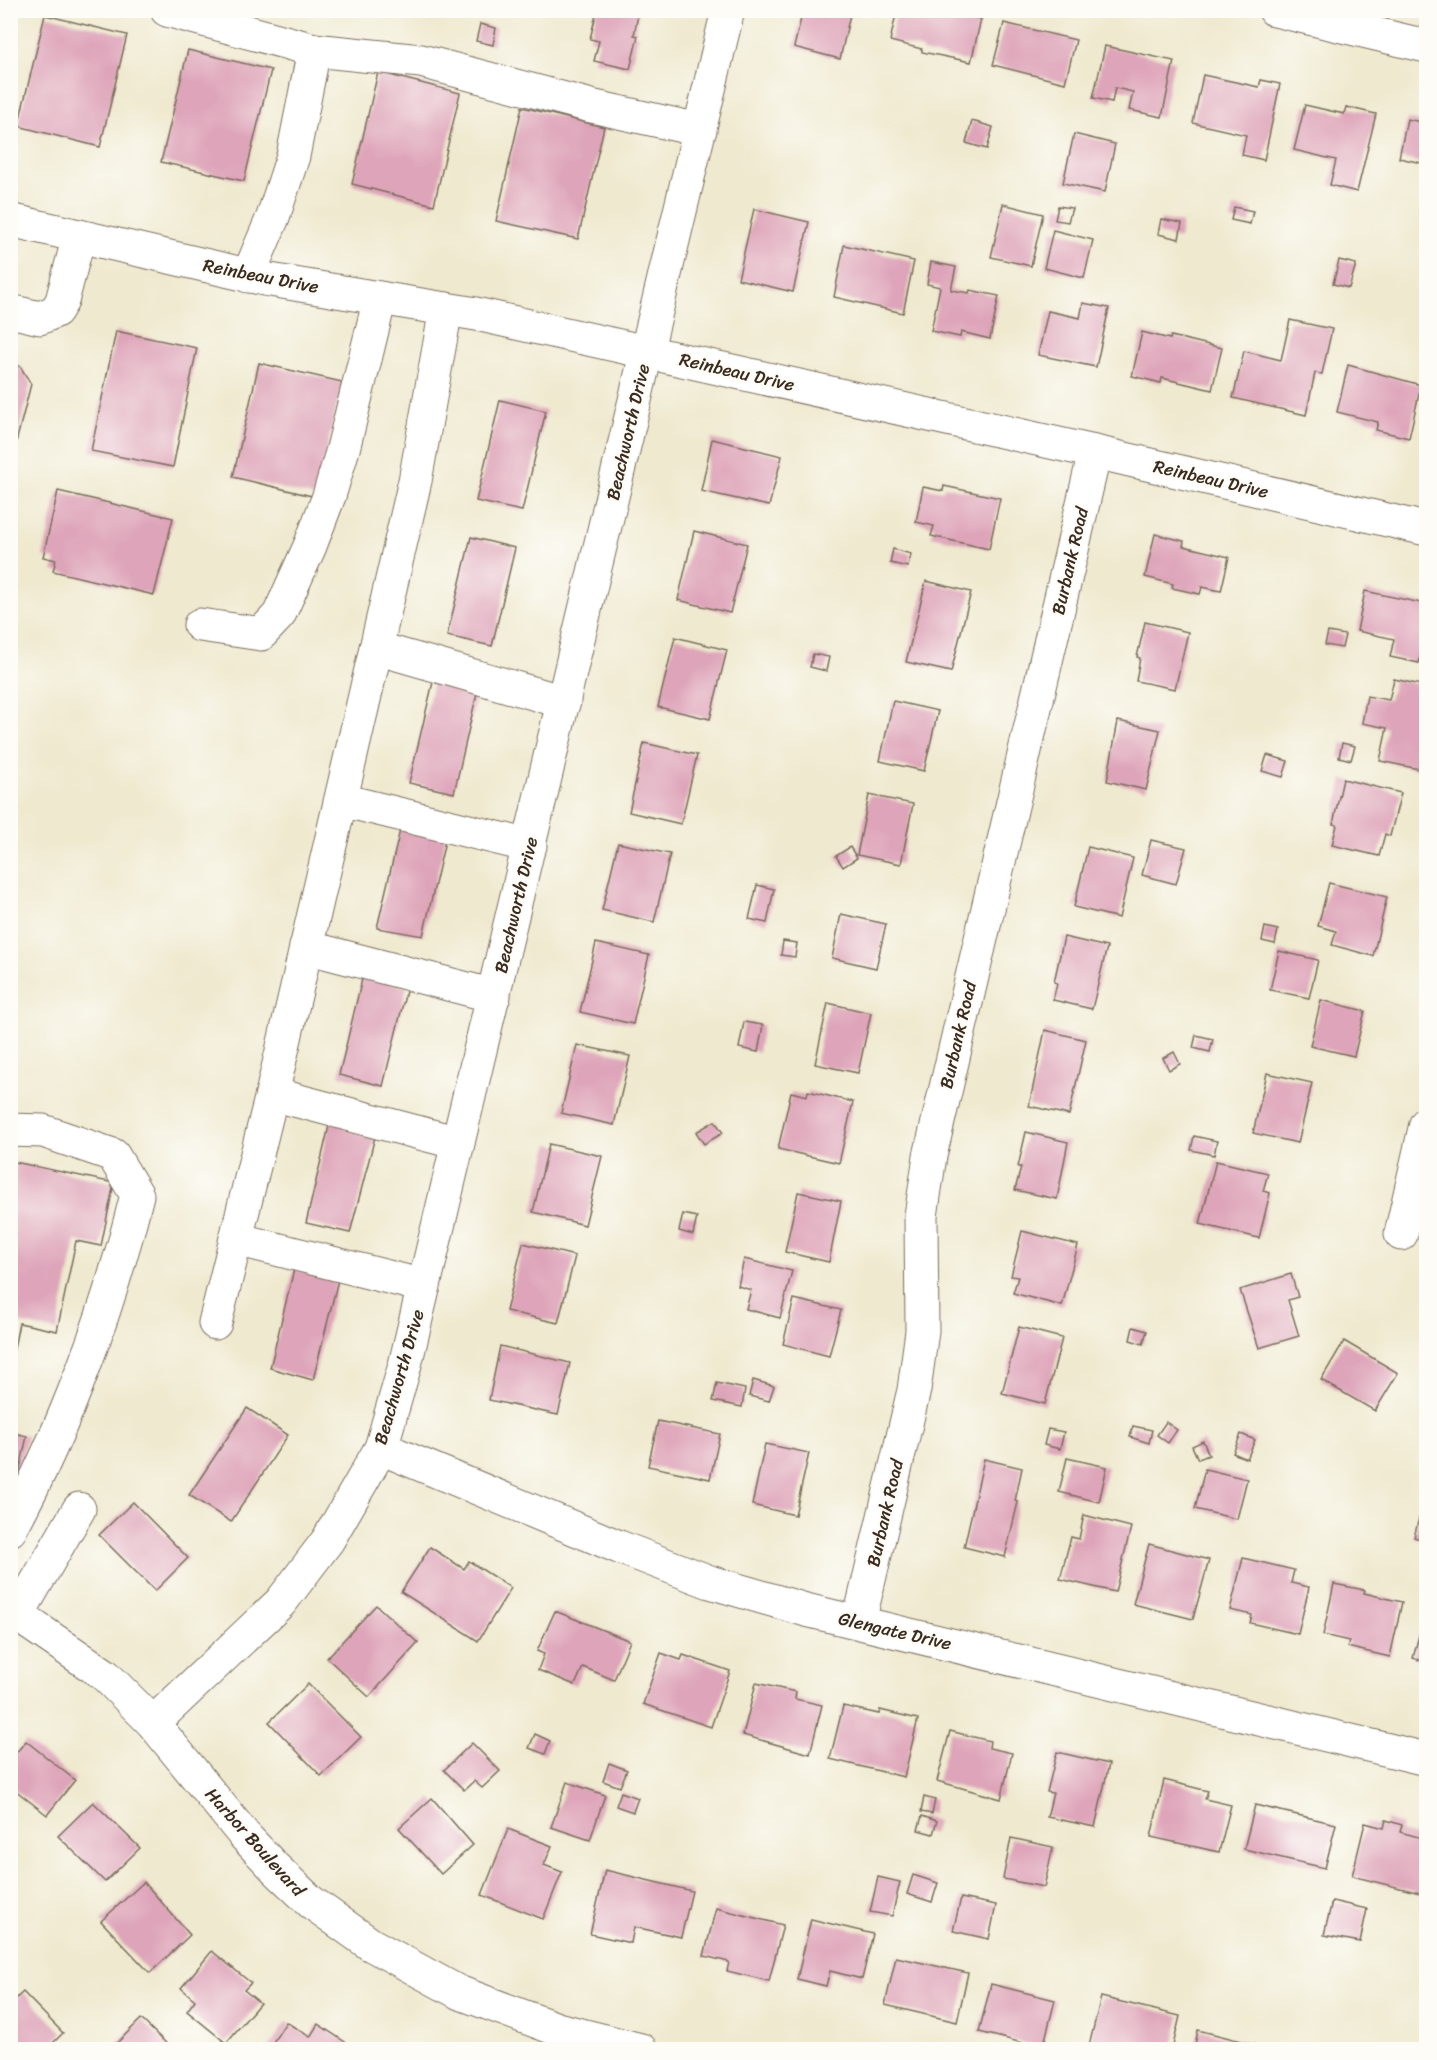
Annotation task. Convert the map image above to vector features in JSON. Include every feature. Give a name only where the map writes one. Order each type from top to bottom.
[{"type":"street","points":[[167,10],[314,50],[421,61],[591,106],[700,130]]},
{"type":"street","name":"Beachworth Drive","points":[[153,1723],[281,1602],[328,1540],[381,1448],[405,1365],[728,10]]},
{"type":"street","points":[[1275,10],[1426,46]]},
{"type":"street","points":[[248,276],[273,218],[293,156],[314,50]]},
{"type":"street","name":"Reinbeau Drive","points":[[10,220],[248,276],[476,314],[1095,452],[1426,529]]},
{"type":"street","points":[[10,311],[40,318],[56,311],[62,301],[79,236]]},
{"type":"street","points":[[200,626],[261,634],[279,615],[310,546],[329,495],[380,298]]},
{"type":"street","points":[[214,1323],[272,1094],[415,481],[446,309]]},
{"type":"street","name":"Burbank Road","points":[[859,1622],[914,1390],[922,1331],[921,1216],[930,1156],[1095,452]]},
{"type":"street","points":[[376,648],[564,702]]},
{"type":"street","points":[[341,800],[530,846]]},
{"type":"street","points":[[306,947],[494,996]]},
{"type":"street","points":[[272,1094],[458,1143]]},
{"type":"street","points":[[1401,1234],[1426,1124]]},
{"type":"street","points":[[10,1130],[43,1131],[113,1155],[137,1195],[125,1244],[80,1374],[33,1488],[10,1530]]},
{"type":"street","points":[[236,1239],[424,1286]]},
{"type":"street","name":"Glengate Drive","points":[[381,1448],[619,1547],[710,1582],[806,1610],[1426,1759]]},
{"type":"street","points":[[14,1612],[79,1509]]},
{"type":"street","name":"Harbor Boulevard","points":[[14,1612],[105,1675],[153,1723],[244,1835],[276,1869],[311,1902],[370,1944],[458,1992],[556,2029],[642,2049]]},
{"type":"building","points":[[597,10],[639,10],[634,35],[638,36],[630,69],[594,61],[599,41],[590,39]]},
{"type":"building","points":[[803,10],[851,10],[840,59],[794,47]]},
{"type":"building","points":[[897,10],[942,10],[981,19],[971,62],[922,52],[922,49],[890,41]]},
{"type":"building","points":[[45,15],[127,35],[100,147],[18,126]]},
{"type":"building","points":[[1004,23],[1076,40],[1065,83],[993,65]]},
{"type":"building","points":[[480,24],[496,28],[493,45],[476,41]]},
{"type":"building","points":[[1105,46],[1174,61],[1162,117],[1129,110],[1133,92],[1115,88],[1112,102],[1093,98]]},
{"type":"building","points":[[188,50],[271,70],[244,181],[161,162]]},
{"type":"building","points":[[378,72],[460,93],[434,205],[352,184]]},
{"type":"building","points":[[1203,75],[1259,87],[1261,80],[1280,84],[1264,160],[1242,155],[1246,135],[1193,123]]},
{"type":"building","points":[[1305,105],[1344,114],[1346,107],[1376,114],[1357,192],[1330,185],[1336,160],[1294,150]]},
{"type":"building","points":[[522,107],[604,127],[578,239],[496,221]]},
{"type":"building","points":[[1407,119],[1426,123],[1426,164],[1399,158]]},
{"type":"building","points":[[972,121],[993,127],[987,149],[966,143]]},
{"type":"building","points":[[1074,134],[1115,144],[1105,192],[1063,183]]},
{"type":"building","points":[[1003,204],[1043,214],[1031,266],[991,257]]},
{"type":"building","points":[[1058,206],[1072,208],[1068,222],[1055,220]]},
{"type":"building","points":[[1234,207],[1253,211],[1250,224],[1231,220]]},
{"type":"building","points":[[754,209],[809,222],[793,292],[738,279]]},
{"type":"building","points":[[1161,219],[1182,223],[1179,239],[1158,234]]},
{"type":"building","points":[[1053,230],[1093,240],[1084,278],[1044,268]]},
{"type":"building","points":[[844,245],[914,261],[903,313],[834,297]]},
{"type":"building","points":[[1339,260],[1356,264],[1349,288],[1333,284]]},
{"type":"building","points":[[931,262],[956,267],[951,290],[969,293],[970,290],[999,296],[990,339],[961,332],[960,337],[931,331],[940,287],[927,284]]},
{"type":"building","points":[[1083,303],[1109,308],[1096,367],[1038,355],[1048,311],[1080,318]]},
{"type":"building","points":[[1290,320],[1332,329],[1322,374],[1315,373],[1306,415],[1233,398],[1244,351],[1281,360]]},
{"type":"building","points":[[116,331],[197,348],[173,467],[91,451]]},
{"type":"building","points":[[1142,332],[1222,348],[1212,390],[1162,378],[1161,383],[1132,376]]},
{"type":"building","points":[[259,363],[342,382],[316,497],[233,477]]},
{"type":"building","points":[[10,364],[20,366],[31,384],[11,462]]},
{"type":"building","points":[[1348,365],[1421,385],[1409,438],[1376,430],[1378,422],[1337,412]]},
{"type":"building","points":[[500,400],[546,411],[522,511],[476,501]]},
{"type":"building","points":[[712,439],[782,456],[769,506],[701,491]]},
{"type":"building","points":[[944,486],[1000,498],[989,549],[931,536],[934,526],[916,522],[923,487],[943,491]]},
{"type":"building","points":[[58,491],[173,518],[154,595],[53,571],[56,560],[43,557]]},
{"type":"building","points":[[694,531],[747,544],[730,613],[678,600]]},
{"type":"building","points":[[1155,534],[1184,541],[1183,546],[1229,557],[1221,591],[1202,587],[1200,594],[1172,588],[1173,584],[1145,577]]},
{"type":"building","points":[[471,537],[515,548],[492,646],[447,636]]},
{"type":"building","points":[[893,549],[911,554],[908,567],[890,563]]},
{"type":"building","points":[[926,581],[971,592],[951,672],[906,662]]},
{"type":"building","points":[[1365,591],[1426,604],[1426,645],[1423,644],[1419,663],[1390,657],[1394,639],[1357,631]]},
{"type":"building","points":[[1145,622],[1188,632],[1175,689],[1136,681],[1140,658],[1137,657]]},
{"type":"building","points":[[1328,632],[1345,635],[1342,648],[1325,645]]},
{"type":"building","points":[[675,637],[727,650],[710,719],[658,707]]},
{"type":"building","points":[[813,654],[829,657],[826,671],[810,667]]},
{"type":"building","points":[[1394,679],[1426,686],[1426,731],[1419,769],[1380,761],[1387,728],[1362,723],[1367,696],[1389,700]]},
{"type":"building","points":[[433,682],[477,693],[454,793],[409,783]]},
{"type":"building","points":[[893,701],[938,711],[924,771],[880,761]]},
{"type":"building","points":[[1118,721],[1160,730],[1146,790],[1107,781]]},
{"type":"building","points":[[644,743],[697,755],[681,824],[629,812]]},
{"type":"building","points":[[1342,743],[1355,746],[1351,760],[1339,757]]},
{"type":"building","points":[[1267,755],[1288,761],[1283,777],[1262,771]]},
{"type":"building","points":[[1343,779],[1401,793],[1390,836],[1385,834],[1379,856],[1332,845],[1337,825],[1333,824]]},
{"type":"building","points":[[869,795],[913,804],[901,864],[857,855]]},
{"type":"building","points":[[401,826],[446,837],[423,936],[377,928]]},
{"type":"building","points":[[1151,840],[1186,848],[1176,884],[1142,875]]},
{"type":"building","points":[[618,843],[670,854],[654,922],[602,910]]},
{"type":"building","points":[[850,847],[857,858],[843,867],[836,856]]},
{"type":"building","points":[[1088,847],[1133,858],[1119,918],[1074,907]]},
{"type":"building","points":[[1329,883],[1387,897],[1373,956],[1332,945],[1336,931],[1318,926]]},
{"type":"building","points":[[757,885],[774,889],[767,923],[749,919]]},
{"type":"building","points":[[841,914],[886,924],[876,968],[832,958]]},
{"type":"building","points":[[1265,927],[1278,930],[1275,944],[1262,941]]},
{"type":"building","points":[[1064,937],[1107,947],[1092,1009],[1053,1000],[1057,983],[1054,982]]},
{"type":"building","points":[[783,941],[797,943],[795,957],[781,955]]},
{"type":"building","points":[[596,943],[649,955],[633,1024],[580,1012]]},
{"type":"building","points":[[1279,951],[1318,960],[1309,998],[1270,990]]},
{"type":"building","points":[[363,975],[407,987],[383,1086],[339,1075]]},
{"type":"building","points":[[1321,1000],[1365,1011],[1354,1056],[1310,1046]]},
{"type":"building","points":[[828,1003],[871,1013],[858,1073],[815,1064]]},
{"type":"building","points":[[744,1022],[763,1025],[758,1052],[739,1048]]},
{"type":"building","points":[[1045,1030],[1086,1040],[1069,1115],[1029,1106]]},
{"type":"building","points":[[1196,1035],[1213,1039],[1210,1052],[1193,1048]]},
{"type":"building","points":[[577,1045],[630,1056],[614,1125],[561,1113]]},
{"type":"building","points":[[1174,1052],[1180,1064],[1169,1070],[1163,1058]]},
{"type":"building","points":[[1267,1073],[1312,1083],[1298,1143],[1253,1133]]},
{"type":"building","points":[[808,1091],[853,1102],[839,1163],[778,1149],[791,1092],[807,1096]]},
{"type":"building","points":[[715,1121],[723,1133],[704,1144],[696,1132]]},
{"type":"building","points":[[330,1122],[376,1133],[350,1233],[306,1223]]},
{"type":"building","points":[[1026,1132],[1068,1142],[1057,1199],[1015,1190]]},
{"type":"building","points":[[1194,1136],[1217,1141],[1214,1155],[1191,1150]]},
{"type":"building","points":[[549,1144],[602,1156],[585,1225],[533,1212]]},
{"type":"building","points":[[10,1161],[114,1183],[101,1246],[76,1241],[57,1331],[19,1323],[12,1359]]},
{"type":"building","points":[[1216,1161],[1268,1173],[1263,1191],[1270,1193],[1259,1238],[1200,1224]]},
{"type":"building","points":[[798,1192],[841,1201],[829,1262],[785,1252]]},
{"type":"building","points":[[683,1214],[697,1217],[693,1235],[679,1231]]},
{"type":"building","points":[[1022,1231],[1078,1245],[1062,1306],[1013,1293],[1018,1277],[1011,1276]]},
{"type":"building","points":[[523,1243],[575,1256],[558,1323],[506,1311]]},
{"type":"building","points":[[744,1259],[792,1271],[780,1318],[746,1309],[751,1290],[738,1286]]},
{"type":"building","points":[[294,1269],[338,1280],[313,1380],[270,1368]]},
{"type":"building","points":[[1291,1274],[1298,1297],[1288,1300],[1299,1336],[1259,1348],[1240,1290]]},
{"type":"building","points":[[794,1299],[841,1310],[829,1356],[783,1344]]},
{"type":"building","points":[[1019,1327],[1062,1338],[1045,1404],[1002,1393]]},
{"type":"building","points":[[1133,1327],[1147,1331],[1143,1344],[1130,1340]]},
{"type":"building","points":[[1344,1341],[1398,1373],[1375,1411],[1321,1380]]},
{"type":"building","points":[[500,1346],[570,1363],[558,1415],[489,1400]]},
{"type":"building","points":[[753,1380],[774,1386],[769,1401],[749,1396]]},
{"type":"building","points":[[717,1383],[745,1389],[742,1407],[713,1401]]},
{"type":"building","points":[[247,1408],[288,1435],[231,1522],[189,1495]]},
{"type":"building","points":[[658,1421],[720,1434],[710,1479],[648,1466]]},
{"type":"building","points":[[1166,1422],[1177,1430],[1168,1443],[1157,1435]]},
{"type":"building","points":[[1133,1426],[1152,1430],[1149,1443],[1130,1437]]},
{"type":"building","points":[[1048,1429],[1064,1432],[1060,1449],[1044,1445]]},
{"type":"building","points":[[10,1432],[27,1436],[17,1483],[10,1482]]},
{"type":"building","points":[[1241,1434],[1255,1440],[1247,1459],[1233,1453]]},
{"type":"building","points":[[1203,1441],[1209,1455],[1198,1459],[1192,1446]]},
{"type":"building","points":[[765,1444],[809,1453],[795,1515],[752,1505]]},
{"type":"building","points":[[1067,1458],[1107,1467],[1099,1502],[1059,1492]]},
{"type":"building","points":[[984,1459],[1022,1468],[1015,1501],[1018,1502],[1005,1557],[964,1547]]},
{"type":"building","points":[[1205,1469],[1247,1479],[1237,1519],[1195,1509]]},
{"type":"building","points":[[133,1502],[188,1558],[155,1591],[99,1535]]},
{"type":"building","points":[[1084,1515],[1131,1527],[1115,1592],[1060,1579],[1071,1537],[1079,1539]]},
{"type":"building","points":[[1419,1518],[1426,1520],[1426,1541],[1414,1537]]},
{"type":"building","points":[[1149,1544],[1209,1560],[1193,1619],[1133,1604]]},
{"type":"building","points":[[430,1547],[464,1569],[469,1561],[511,1588],[478,1641],[401,1592]]},
{"type":"building","points":[[1243,1558],[1294,1570],[1291,1583],[1309,1587],[1298,1634],[1250,1623],[1252,1615],[1230,1610]]},
{"type":"building","points":[[1334,1584],[1365,1590],[1364,1593],[1402,1602],[1390,1657],[1347,1647],[1349,1641],[1323,1635]]},
{"type":"building","points":[[376,1605],[418,1643],[369,1697],[327,1658]]},
{"type":"building","points":[[1426,1609],[1426,1662],[1413,1658]]},
{"type":"building","points":[[555,1611],[630,1641],[614,1680],[583,1667],[575,1685],[538,1670],[544,1654],[537,1651]]},
{"type":"building","points":[[661,1653],[681,1660],[683,1655],[730,1671],[711,1727],[643,1704]]},
{"type":"building","points":[[756,1683],[796,1692],[795,1699],[822,1705],[810,1754],[743,1735]]},
{"type":"building","points":[[308,1684],[361,1737],[321,1776],[269,1722]]},
{"type":"building","points":[[843,1706],[879,1714],[880,1710],[918,1719],[904,1777],[830,1759]]},
{"type":"building","points":[[950,1731],[990,1741],[989,1748],[1012,1753],[1001,1799],[937,1781]]},
{"type":"building","points":[[535,1734],[550,1741],[545,1754],[529,1748]]},
{"type":"building","points":[[26,1741],[75,1780],[47,1815],[10,1786],[10,1760]]},
{"type":"building","points":[[472,1743],[500,1771],[482,1788],[474,1781],[464,1790],[444,1770]]},
{"type":"building","points":[[1057,1752],[1109,1764],[1095,1827],[1047,1817],[1053,1793],[1047,1792]]},
{"type":"building","points":[[609,1763],[627,1770],[620,1787],[603,1781]]},
{"type":"building","points":[[1164,1780],[1208,1791],[1205,1799],[1231,1805],[1219,1852],[1151,1837]]},
{"type":"building","points":[[567,1782],[605,1795],[590,1840],[551,1827]]},
{"type":"building","points":[[621,1792],[638,1798],[633,1812],[616,1806]]},
{"type":"building","points":[[924,1797],[935,1800],[932,1814],[921,1812]]},
{"type":"building","points":[[432,1798],[473,1845],[441,1874],[399,1828]]},
{"type":"building","points":[[93,1802],[140,1848],[105,1882],[58,1836]]},
{"type":"building","points":[[1255,1805],[1336,1824],[1325,1868],[1244,1849]]},
{"type":"building","points":[[922,1816],[937,1821],[933,1834],[918,1830]]},
{"type":"building","points":[[1386,1820],[1402,1825],[1400,1832],[1426,1839],[1424,1894],[1352,1876],[1365,1823],[1384,1828]]},
{"type":"building","points":[[508,1829],[552,1846],[544,1865],[562,1872],[543,1919],[482,1895]]},
{"type":"building","points":[[1011,1838],[1053,1847],[1044,1887],[1003,1879]]},
{"type":"building","points":[[605,1870],[692,1891],[681,1937],[634,1927],[631,1943],[590,1934]]},
{"type":"building","points":[[913,1875],[938,1883],[932,1902],[907,1894]]},
{"type":"building","points":[[878,1877],[900,1882],[892,1916],[870,1912]]},
{"type":"building","points":[[144,1882],[190,1935],[150,1973],[101,1921]]},
{"type":"building","points":[[961,1898],[996,1905],[989,1939],[953,1931]]},
{"type":"building","points":[[1332,1901],[1367,1909],[1360,1942],[1324,1935]]},
{"type":"building","points":[[716,1908],[783,1925],[769,1981],[727,1971],[729,1962],[704,1956]]},
{"type":"building","points":[[811,1919],[873,1934],[862,1979],[830,1971],[826,1986],[797,1979]]},
{"type":"building","points":[[212,1951],[251,1983],[244,1990],[260,2003],[226,2043],[187,2011],[195,2000],[181,1988]]},
{"type":"building","points":[[896,1957],[968,1973],[957,2022],[885,2005]]},
{"type":"building","points":[[991,1984],[1055,2000],[1043,2048],[979,2032]]},
{"type":"building","points":[[23,1992],[63,2033],[46,2050],[21,2050],[10,2038],[10,2004]]},
{"type":"building","points":[[1101,1997],[1180,2016],[1172,2050],[1088,2050]]},
{"type":"building","points":[[141,2019],[169,2046],[166,2050],[110,2050]]},
{"type":"building","points":[[286,2022],[310,2037],[318,2024],[348,2044],[345,2050],[268,2050]]},
{"type":"building","points":[[1198,2030],[1273,2049],[1273,2050],[1194,2050]]}]
